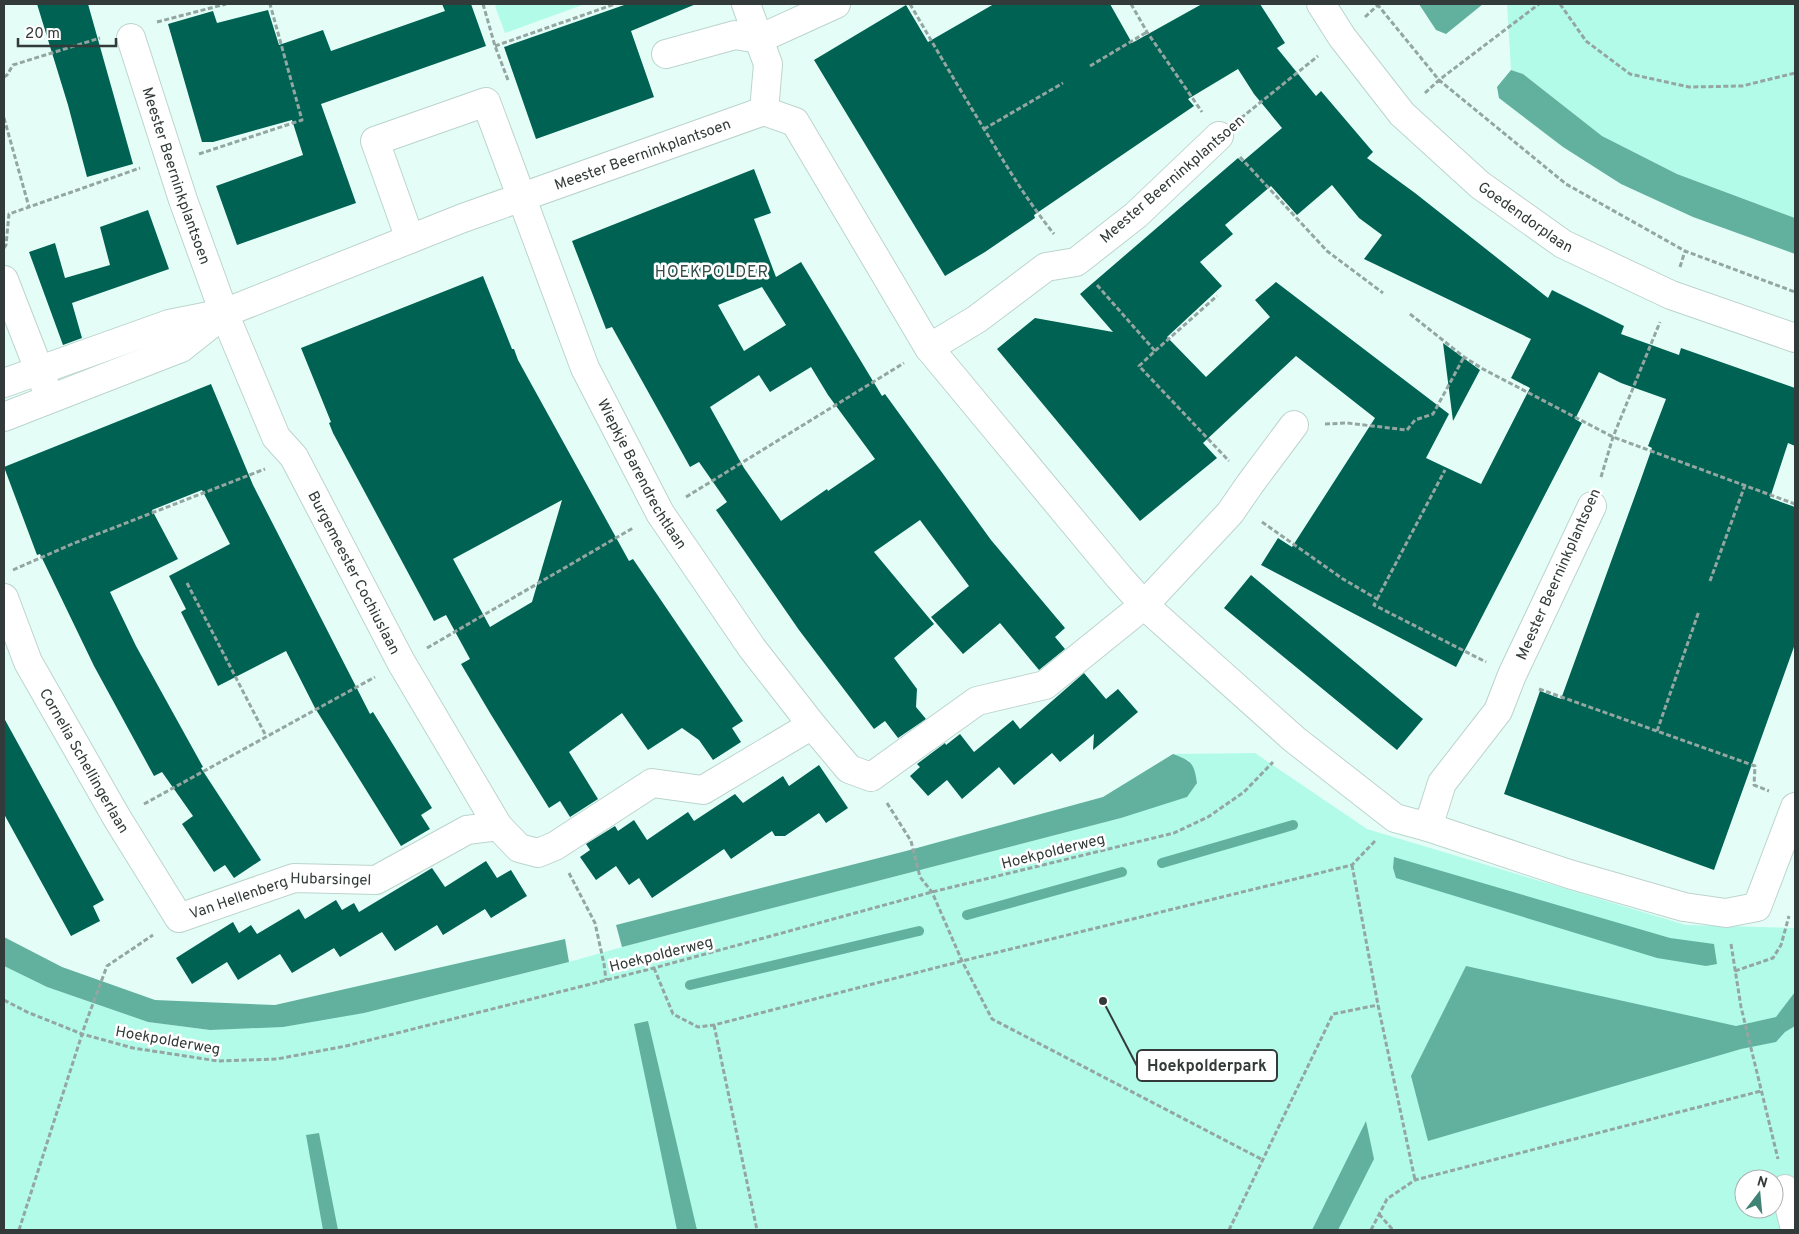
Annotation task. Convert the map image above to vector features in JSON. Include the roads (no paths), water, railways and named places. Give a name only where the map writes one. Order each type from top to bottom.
[{"type":"street","points":[[746,4],[768,64],[764,111],[795,122],[929,348],[1144,605],[1294,739],[1395,818],[1428,827],[1569,874],[1684,907],[1726,913],[1757,907],[1795,807]]},
{"type":"street","points":[[666,54],[735,34],[759,39],[836,4]]},
{"type":"street","name":"Goedendorplaan","points":[[1321,4],[1342,37],[1402,114],[1480,185],[1563,244],[1671,295],[1795,338]]},
{"type":"street","name":"Meester Beerninkplantsoen","points":[[131,38],[183,200],[224,313]]},
{"type":"street","points":[[410,239],[375,141],[486,102],[521,198]]},
{"type":"street","name":"Meester Beerninkplantsoen","points":[[4,383],[169,324],[224,313],[410,239],[764,111]]},
{"type":"street","name":"Meester Beerninkplantsoen","points":[[929,348],[977,320],[1046,268],[1076,262],[1136,215],[1219,136]]},
{"type":"street","name":"Wiepkje Barendrechtlaan","points":[[521,198],[585,368],[660,513],[752,648],[812,724]]},
{"type":"street","points":[[4,280],[50,398]]},
{"type":"street","name":"Meester Beerninkplantsoen","points":[[4,417],[181,348],[224,313]]},
{"type":"street","name":"Burgemeester Cochiuslaan","points":[[224,313],[276,437],[294,458],[401,662],[498,826]]},
{"type":"street","points":[[498,826],[519,848],[538,853],[555,846],[652,783],[703,790],[812,724],[848,769],[871,778],[977,701],[1045,685],[1144,605],[1230,513],[1294,425]]},
{"type":"street","name":"Meester Beerninkplantsoen","points":[[1428,827],[1442,784],[1498,711],[1511,677],[1592,506]]},
{"type":"street","name":"Cornelia Schellingerlaan","points":[[4,598],[28,662],[117,818],[179,918]]},
{"type":"street","name":"Van Hellenberg Hubarsingel","points":[[179,918],[294,878],[376,880],[467,830],[498,826]]},
{"type":"street","points":[[1785,1189],[1795,1229]]},
{"type":"waterway","points":[[1162,863],[1293,825]]},
{"type":"waterway","points":[[967,915],[1122,872]]},
{"type":"waterway","points":[[690,985],[919,931]]},
{"type":"place","name":"Hoekpolderpark","points":[[1103,1001]]},
{"type":"district","name":"HOEKPOLDER","points":[[712,271]]}]
